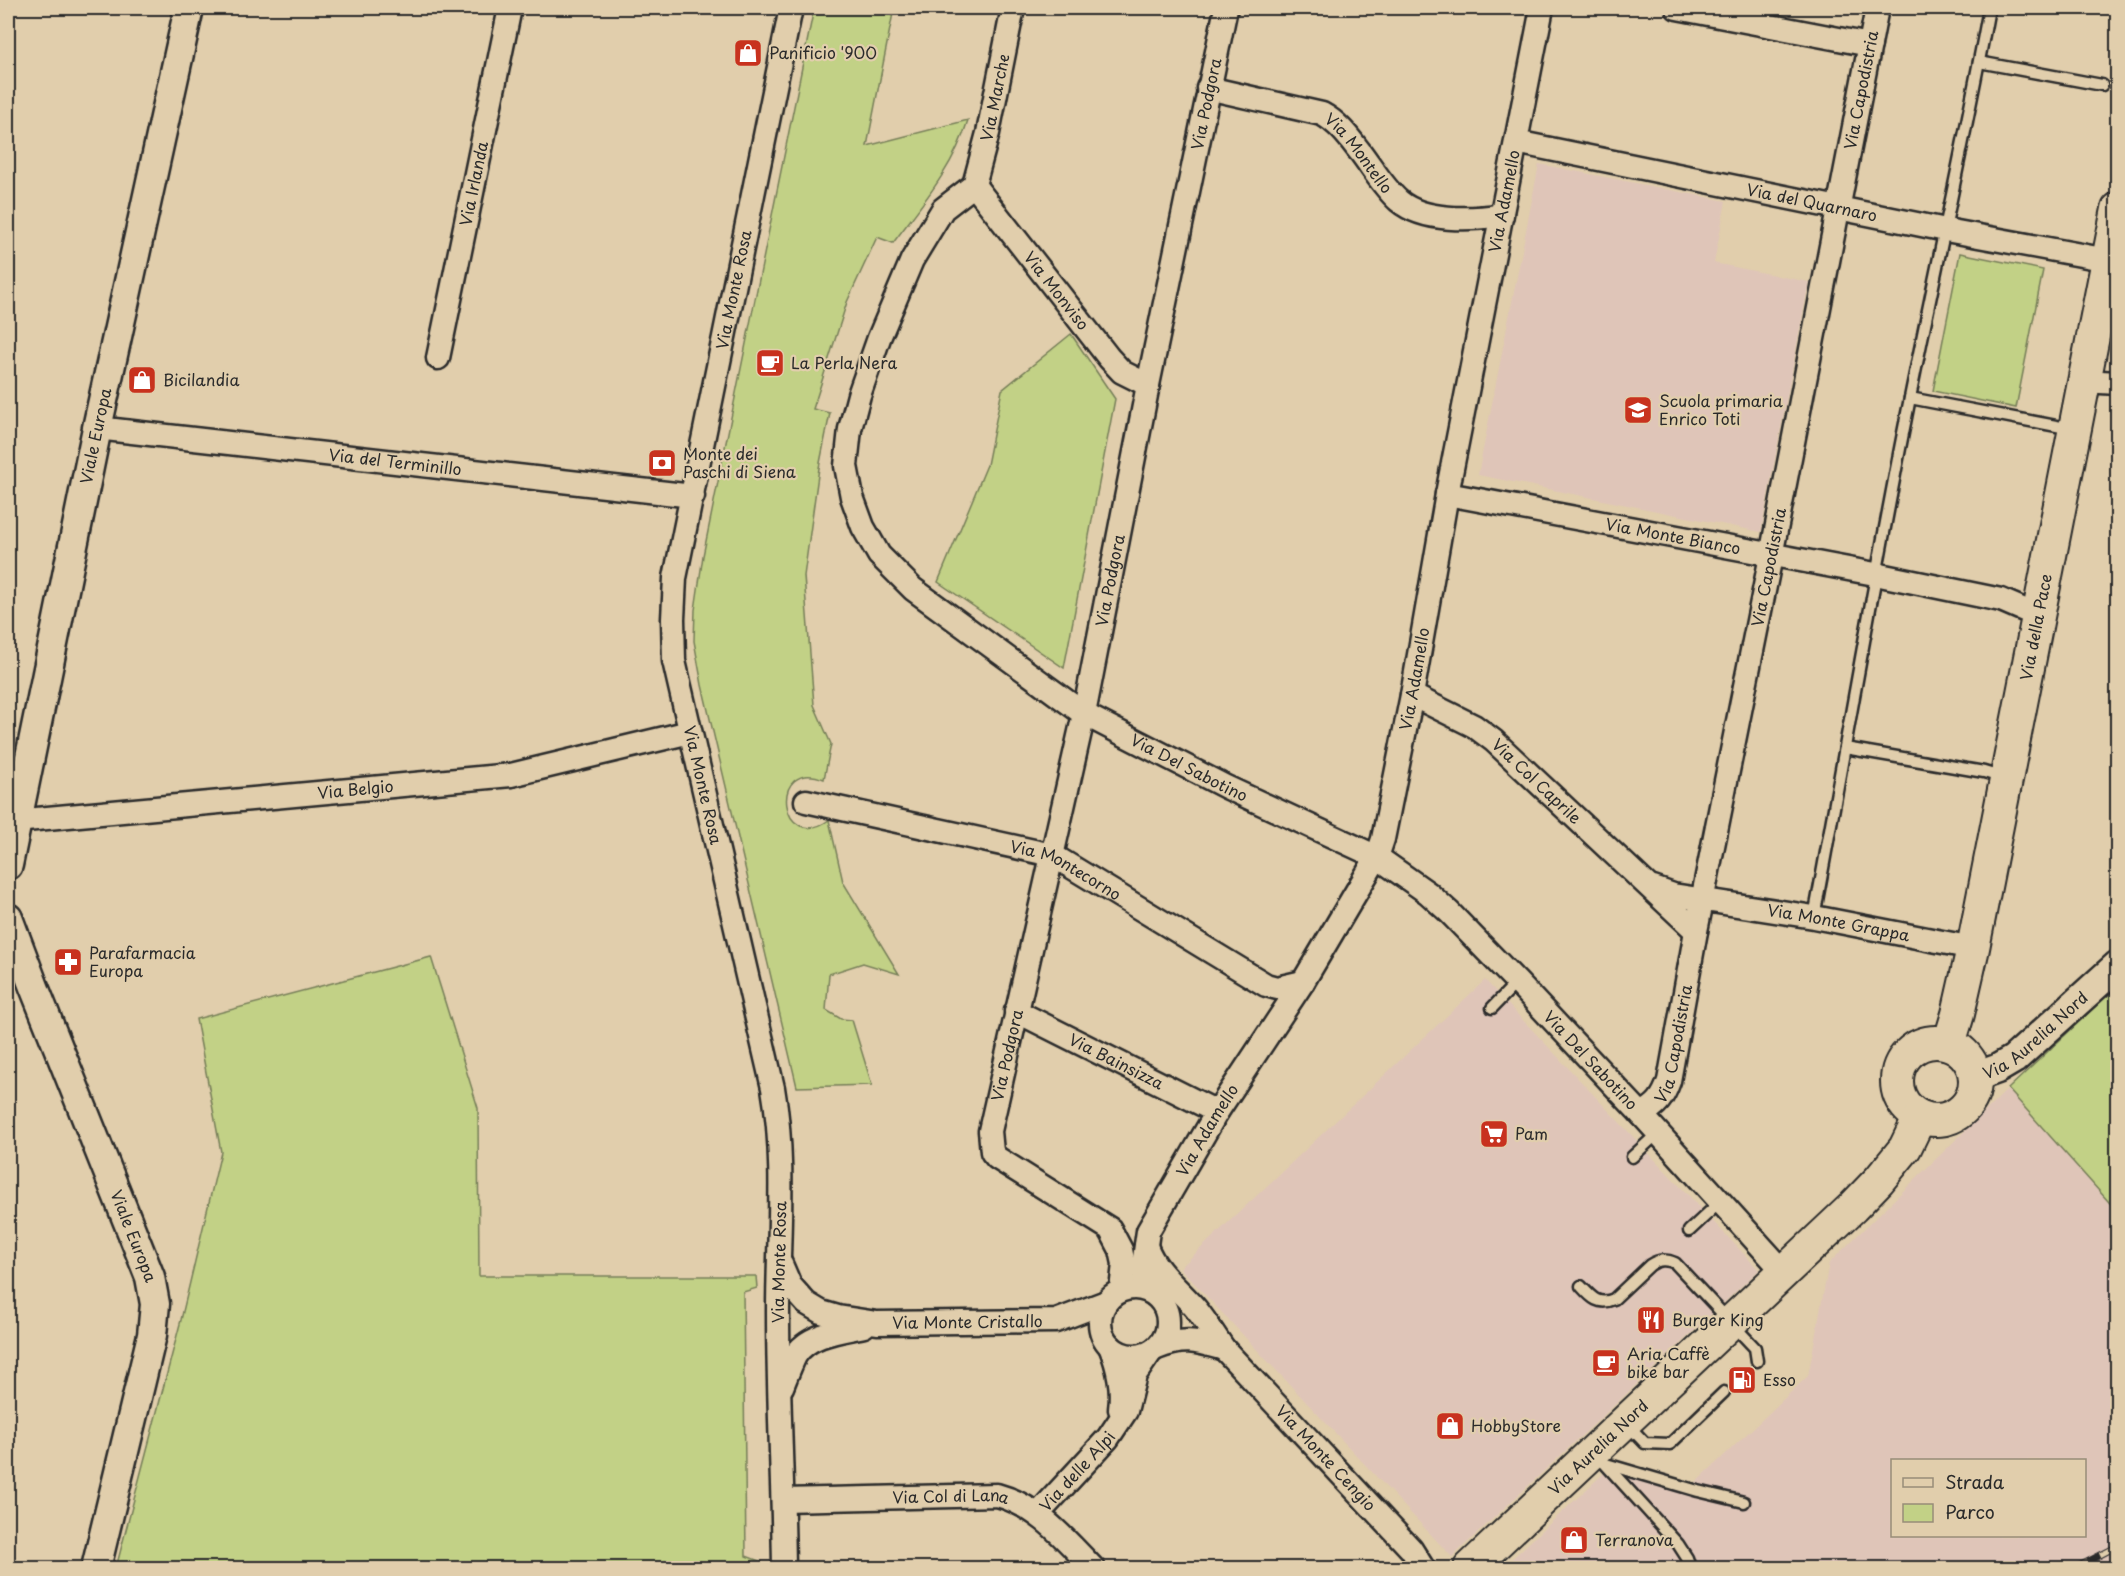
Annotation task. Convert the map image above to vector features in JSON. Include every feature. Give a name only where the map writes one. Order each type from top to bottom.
[{"type":"main road","name":"Via della Pace","points":[[1949,1044],[1972,948],[2118,210]]},
{"type":"main road","points":[[1920,1117],[1902,1101],[1897,1084],[1899,1066],[1914,1048],[1937,1041],[1949,1044]]},
{"type":"main road","name":"Via Aurelia Nord","points":[[1470,1569],[1600,1458],[1626,1422],[1785,1273],[1879,1180],[1905,1148],[1920,1117],[1932,1120],[1943,1119],[1954,1116],[1964,1109],[1971,1100],[1975,1077],[1967,1056],[1949,1044]]},
{"type":"street","name":"Viale Europa","points":[[8,865],[15,821],[97,428],[189,8]]},
{"type":"street","name":"Via Irlanda","points":[[438,358],[510,8]]},
{"type":"street","name":"Via Monte Rosa","points":[[784,1569],[778,1397],[781,1159],[779,1123],[773,1088],[674,661],[673,619],[675,578],[789,8]]},
{"type":"street","name":"Via Marche","points":[[974,185],[988,133],[1013,8]]},
{"type":"street","name":"Via Podgora","points":[[1110,1229],[997,1158],[992,1152],[990,1131],[1084,714],[1148,385],[1226,8]]},
{"type":"street","name":"Via Adamello","points":[[1152,1292],[1144,1276],[1147,1238],[1218,1112],[1303,982],[1377,857],[1383,839],[1412,695],[1447,494],[1542,8]]},
{"type":"street","points":[[1677,8],[1870,45]]},
{"type":"street","name":"Via Capodistria","points":[[1641,1114],[1653,1109],[1662,1100],[1666,1090],[1877,8]]},
{"type":"street","name":"Via Montello","points":[[1208,88],[1322,114],[1332,119],[1391,193],[1414,210],[1465,219],[1502,215]]},
{"type":"street","name":"Via del Quarnaro","points":[[1516,142],[1946,230],[2108,260]]},
{"type":"street","name":"Via Monviso","points":[[974,185],[1109,358],[1132,378],[1148,385]]},
{"type":"street","name":"Via Del Sabotino","points":[[974,185],[943,208],[912,260],[879,338],[850,429],[846,466],[852,497],[862,527],[879,555],[913,589],[1084,714],[1226,787],[1377,857],[1428,893],[1517,982],[1785,1273]]},
{"type":"street","points":[[2083,381],[2118,383]]},
{"type":"street","name":"Via del Terminillo","points":[[97,428],[693,496]]},
{"type":"street","name":"Via Monte Bianco","points":[[1447,494],[1875,574],[2001,600],[2038,616]]},
{"type":"street","name":"Via Col Caprile","points":[[1412,695],[1474,726],[1494,741],[1696,931]]},
{"type":"street","name":"Via Belgio","points":[[15,821],[511,775],[690,732]]},
{"type":"street","name":"Via Montecorno","points":[[806,801],[1052,855],[1266,985],[1277,988],[1303,982]]},
{"type":"street","name":"Via Col Caprile","points":[[1648,886],[1673,895],[1703,900]]},
{"type":"street","name":"Via Monte Grappa","points":[[1703,900],[1814,917],[1972,948]]},
{"type":"street","name":"Viale Europa","points":[[8,918],[33,987],[150,1277],[155,1304],[152,1335],[96,1569]]},
{"type":"street","name":"Via Aurelia Nord","points":[[1975,1077],[1997,1069],[2014,1059],[2118,965]]},
{"type":"street","name":"Via Bainsizza","points":[[1016,1011],[1218,1112]]},
{"type":"street","points":[[1110,1229],[1125,1236],[1147,1238]]},
{"type":"street","points":[[1107,1342],[1100,1320],[1114,1296],[1124,1264],[1121,1250],[1110,1229]]},
{"type":"street","name":"Via Monte Cengio","points":[[1147,1238],[1153,1262],[1199,1313],[1224,1349],[1411,1549],[1423,1569]]},
{"type":"street","points":[[778,1257],[790,1285],[806,1303],[820,1312],[877,1323]]},
{"type":"street","name":"Via Monte Cristallo","points":[[877,1323],[1056,1321],[1137,1287],[1152,1292]]},
{"type":"street","points":[[1152,1292],[1159,1298],[1168,1314],[1167,1332],[1153,1350]]},
{"type":"street","name":"Via Monte Cengio","points":[[1168,1314],[1224,1349]]},
{"type":"street","name":"Via Monte Cristallo","points":[[1056,1321],[1107,1342],[1118,1353],[1128,1356],[1139,1356],[1153,1350]]},
{"type":"street","points":[[778,1397],[796,1355],[807,1344],[822,1336],[877,1323]]},
{"type":"street","name":"Via Monte Cengio","points":[[1153,1350],[1181,1341],[1196,1340],[1224,1349]]},
{"type":"street","name":"Via delle Alpi","points":[[1107,1342],[1116,1363],[1121,1398],[1116,1426]]},
{"type":"street","name":"Via delle Alpi","points":[[1038,1514],[1108,1438],[1126,1411],[1140,1367],[1153,1350]]},
{"type":"street","name":"Via Col di Lana","points":[[783,1500],[997,1495],[1026,1505],[1038,1514],[1093,1569]]},
{"type":"lane","points":[[1814,917],[1875,574],[1989,8]]},
{"type":"lane","points":[[1979,62],[2102,85]]},
{"type":"lane","points":[[1910,398],[2074,429]]},
{"type":"lane","points":[[1845,748],[1969,770],[2006,779]]},
{"type":"lane","points":[[1492,1008],[1517,982]]},
{"type":"lane","points":[[1632,1157],[1658,1133]]},
{"type":"lane","points":[[1689,1231],[1720,1202]]},
{"type":"lane","points":[[1581,1286],[1593,1299],[1608,1302],[1614,1299],[1650,1264],[1669,1260],[1675,1263],[1755,1348],[1757,1361]]},
{"type":"lane","points":[[1626,1422],[1645,1443],[1670,1444],[1724,1392]]},
{"type":"lane","points":[[1600,1458],[1698,1491],[1744,1502]]},
{"type":"lane","points":[[1600,1458],[1678,1544],[1687,1558],[1690,1569]]},
{"type":"shaded area","name":"Scuola primaria Enrico Toti","points":[[1539,164],[1726,201],[1714,263],[1809,282],[1761,532],[1478,475]]},
{"type":"shaded area","points":[[1485,980],[1759,1270],[1452,1557],[1180,1268]]},
{"type":"shaded area","points":[[2008,1089],[2117,1211],[2117,1568],[1502,1568],[1617,1461],[1693,1485],[1808,1376],[1829,1263]]},
{"type":"green space","points":[[814,8],[894,8],[867,146],[968,120],[946,169],[893,243],[877,237],[847,302],[813,409],[830,413],[819,468],[804,576],[814,705],[831,744],[824,779],[806,776],[794,781],[788,792],[787,804],[791,817],[799,825],[812,827],[829,820],[843,882],[899,974],[863,963],[829,974],[826,1010],[841,1019],[852,1020],[872,1085],[797,1087],[702,685],[694,641],[695,610],[703,556]]},
{"type":"green space","points":[[1960,253],[2043,270],[2016,408],[1933,391]]},
{"type":"green space","points":[[1071,334],[1115,399],[1064,668],[938,582],[987,465],[1002,390]]},
{"type":"green space","points":[[431,957],[478,1108],[479,1276],[756,1276],[757,1288],[743,1292],[746,1556],[762,1562],[762,1568],[116,1568],[181,1320],[221,1152],[196,1019]]},
{"type":"green space","points":[[2117,986],[2117,1211],[2008,1089]]},
{"type":"railway","points":[[2075,1568],[2118,1546]]},
{"type":"railway","points":[[2103,1568],[2118,1560]]},
{"type":"place","name":"Panificio '900","points":[[748,53]]},
{"type":"place","name":"La Perla Nera","points":[[770,363]]},
{"type":"place","name":"Bicilandia","points":[[142,380]]},
{"type":"place","name":"Scuola primaria Enrico Toti","points":[[1638,410]]},
{"type":"place","name":"Monte dei Paschi di Siena","points":[[662,463]]},
{"type":"place","name":"Parafarmacia Europa","points":[[68,962]]},
{"type":"place","name":"Pam","points":[[1494,1134]]},
{"type":"place","name":"Burger King","points":[[1651,1320]]},
{"type":"place","name":"Aria Caffè bike bar","points":[[1606,1363]]},
{"type":"place","name":"Esso","points":[[1742,1380]]},
{"type":"place","name":"HobbyStore","points":[[1450,1426]]},
{"type":"place","name":"Terranova","points":[[1574,1540]]}]
